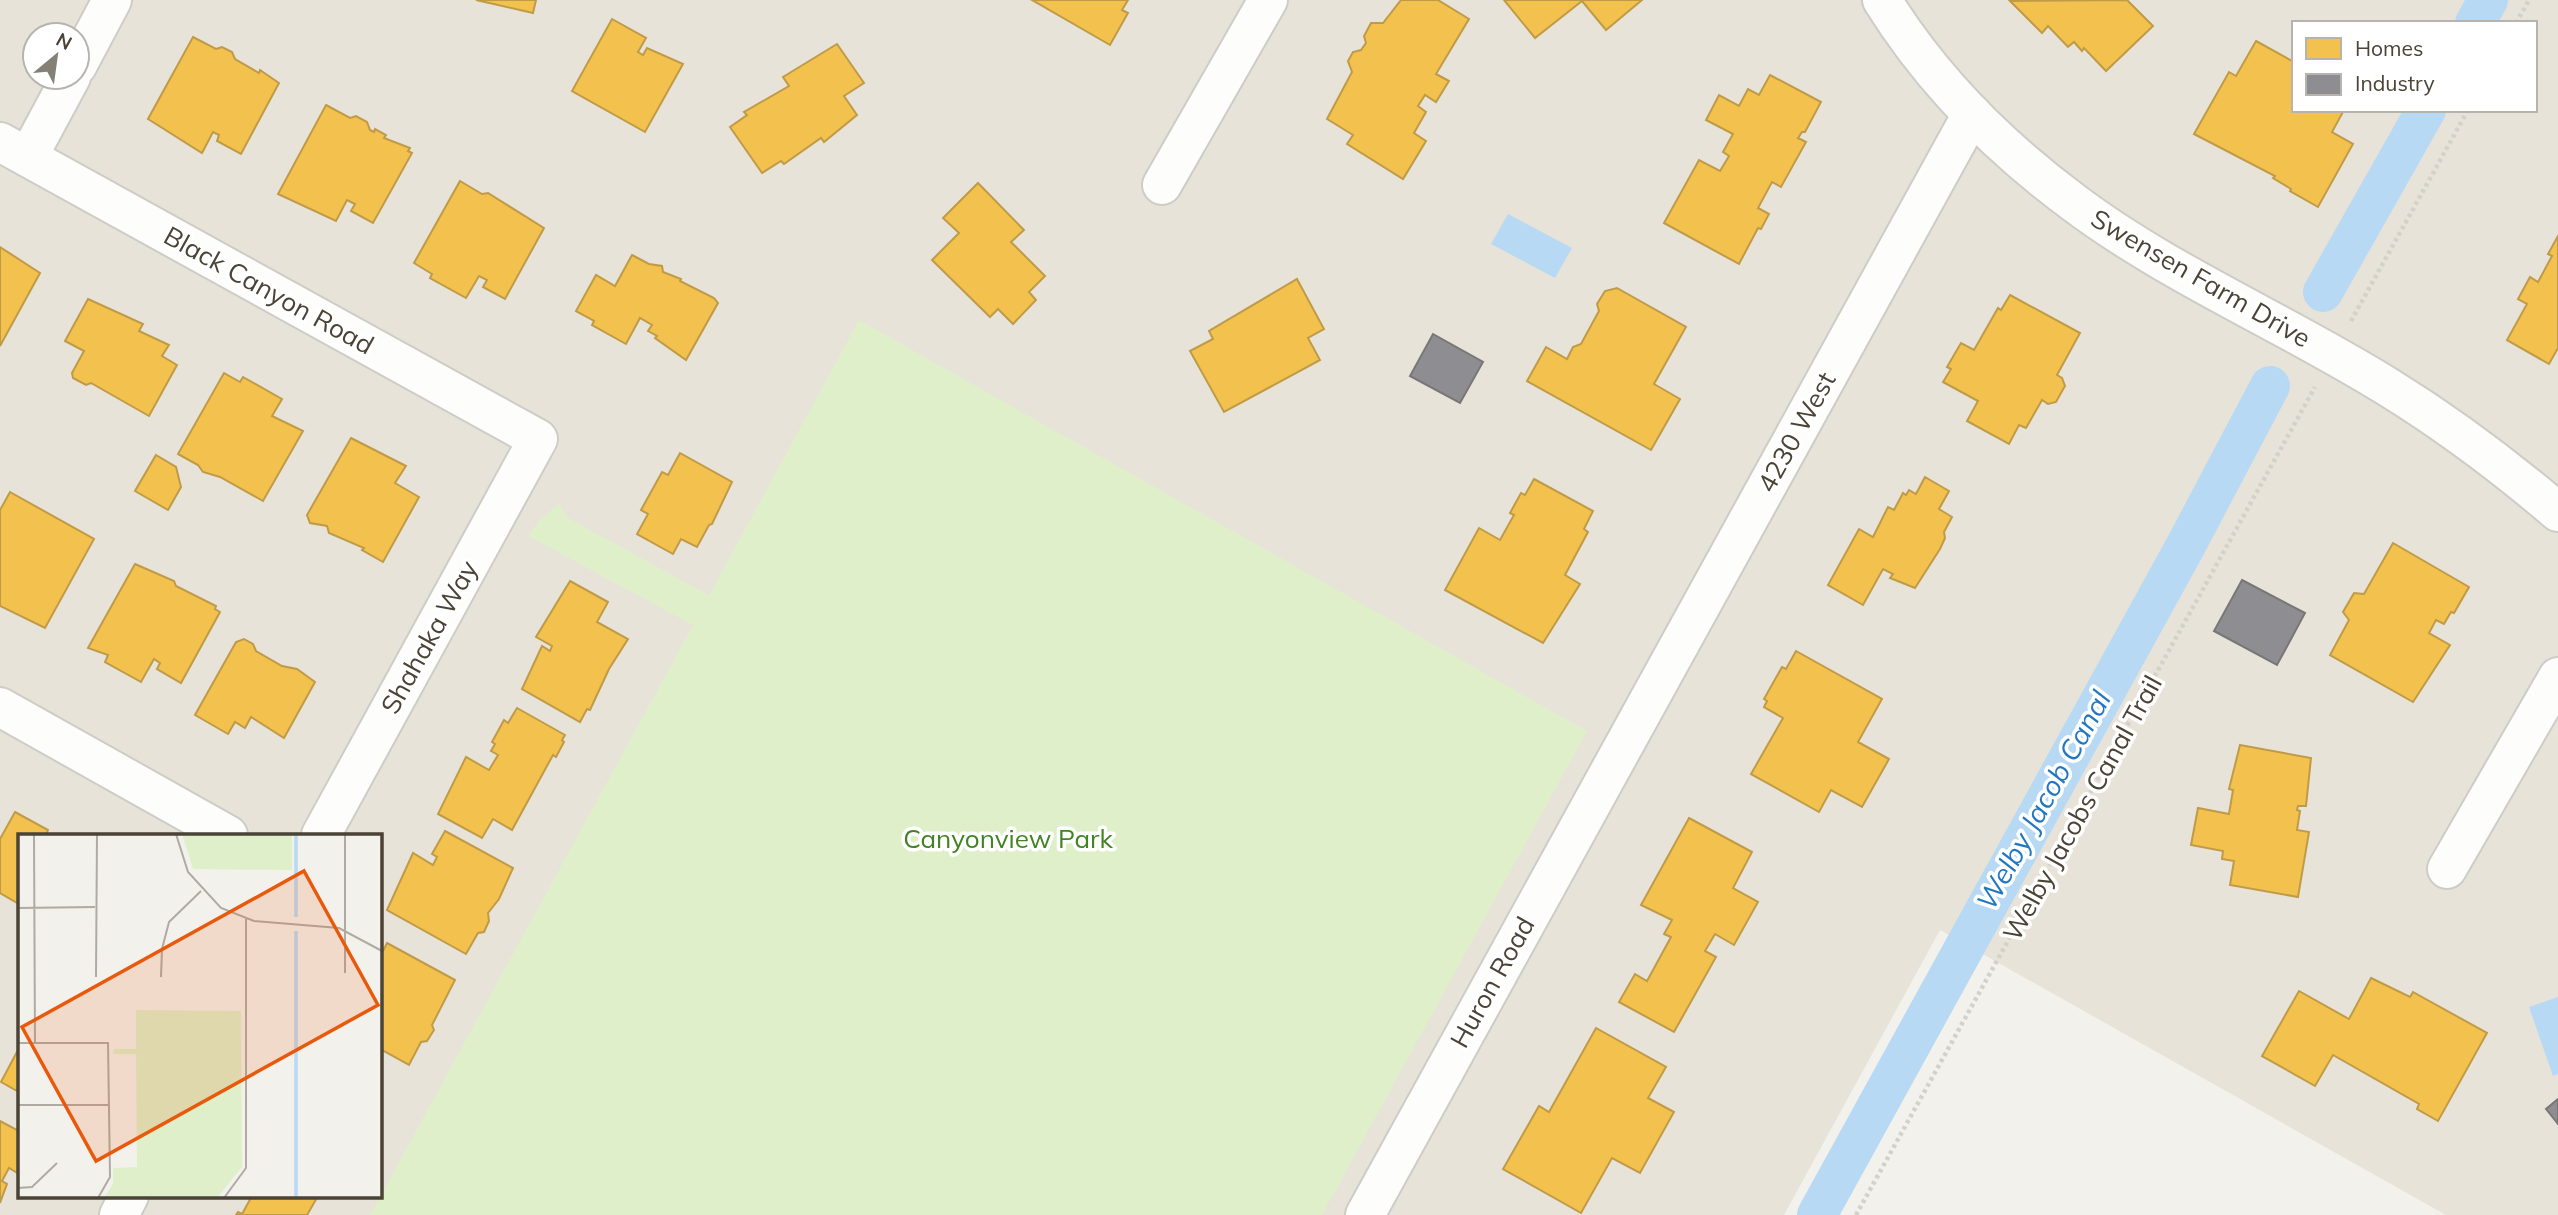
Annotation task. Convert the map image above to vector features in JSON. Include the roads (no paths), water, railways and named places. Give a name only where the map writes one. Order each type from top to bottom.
[{"type":"street","points":[[91,40],[112,0]]},
{"type":"street","points":[[1162,185],[1268,0]]},
{"type":"street","name":"Swensen Farm Drive","points":[[1882,0],[1901,31],[1972,114],[2018,158],[2075,204],[2137,244],[2386,386],[2455,430],[2558,512]]},
{"type":"street","points":[[14,150],[60,91]]},
{"type":"street","name":"4230 West","points":[[1620,749],[1972,114]]},
{"type":"street","name":"Black Canyon Road","points":[[14,150],[538,439]]},
{"type":"street","name":"Shahaka Way","points":[[322,834],[538,439]]},
{"type":"street","points":[[2447,869],[2558,677]]},
{"type":"street","points":[[0,707],[226,834]]},
{"type":"street","name":"Huron Road","points":[[1365,1215],[1620,749]]},
{"type":"street","points":[[119,1215],[128,1198]]},
{"type":"water","points":[[1508,214],[1572,248],[1555,278],[1491,244]]},
{"type":"water","points":[[2558,997],[2558,1074],[2553,1076],[2529,1007]]},
{"type":"waterway","name":"Welby Jacob Canal","points":[[2476,21],[2488,0]]},
{"type":"waterway","name":"Welby Jacob Canal","points":[[2323,292],[2425,112]]},
{"type":"waterway","name":"Welby Jacob Canal","points":[[1817,1215],[2185,547],[2270,386]]},
{"type":"park label","name":"Canyonview Park","points":[[1008,838]]}]
